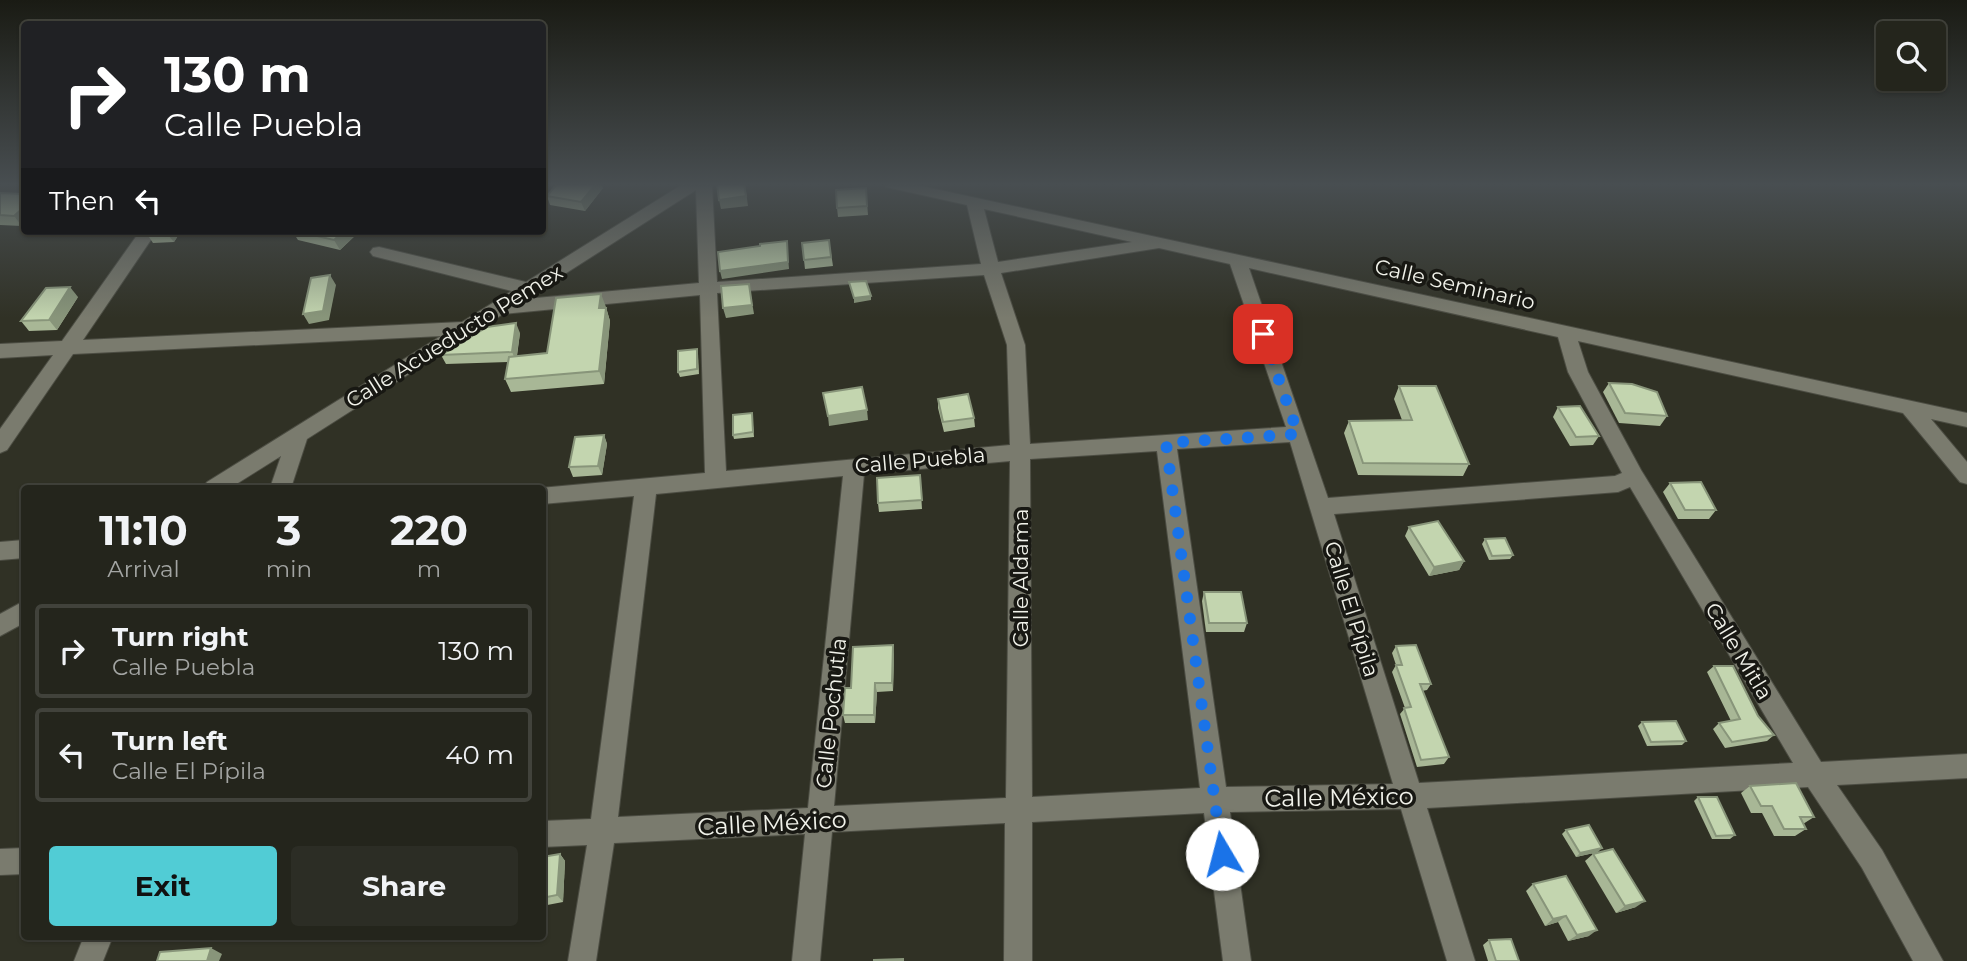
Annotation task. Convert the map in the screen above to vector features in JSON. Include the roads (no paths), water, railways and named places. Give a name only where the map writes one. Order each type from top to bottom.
[{"type":"street","name":"Calle Acueducto Pemex","points":[[219,485],[299,432],[471,328],[624,229]]},
{"type":"street","points":[[706,229],[716,478]]},
{"type":"street","name":"Calle Aldama","points":[[981,229],[1016,345],[1020,452],[1018,961]]},
{"type":"street","name":"Calle Seminario","points":[[1105,229],[1967,420]]},
{"type":"street","points":[[0,445],[146,235]]},
{"type":"street","points":[[498,308],[708,288],[991,269],[1167,242]]},
{"type":"street","points":[[379,252],[529,289]]},
{"type":"street","name":"Calle El Pípila","points":[[1237,259],[1298,434],[1461,961]]},
{"type":"street","points":[[0,351],[471,328]]},
{"type":"street","name":"Calle Mitla","points":[[1566,332],[1578,372],[1634,476],[1814,774],[1872,859],[1929,961]]},
{"type":"street","points":[[1910,408],[1967,476]]},
{"type":"street","points":[[282,485],[299,432]]},
{"type":"street","name":"Calle Puebla","points":[[546,496],[1020,452],[1298,434]]},
{"type":"street","points":[[1166,443],[1237,961]]},
{"type":"street","name":"Calle Pochutla","points":[[806,961],[854,466]]},
{"type":"street","points":[[1320,507],[1618,484],[1634,476]]},
{"type":"street","points":[[582,961],[603,831],[646,486]]},
{"type":"street","points":[[0,551],[21,549]]},
{"type":"street","points":[[0,626],[21,613]]},
{"type":"street","name":"Calle México","points":[[546,834],[1214,800],[1410,796],[1967,766]]},
{"type":"street","points":[[0,862],[21,861]]},
{"type":"street","points":[[88,961],[97,940]]}]
